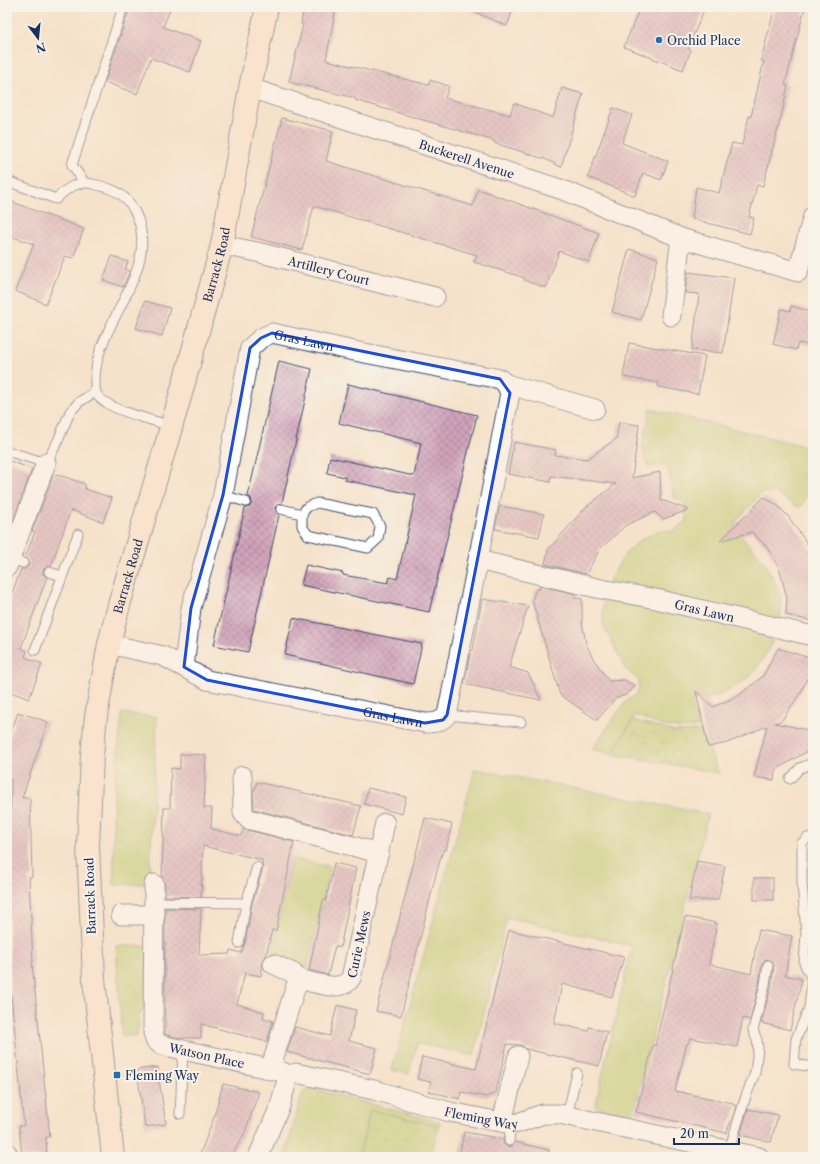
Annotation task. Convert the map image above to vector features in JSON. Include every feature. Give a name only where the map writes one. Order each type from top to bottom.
[{"type":"street","name":"Barrack Road","points":[[113,1157],[94,979],[88,846],[92,756],[96,716],[109,644],[172,427],[222,245],[266,7]]},
{"type":"street","name":"Buckerell Avenue","points":[[250,88],[560,189],[681,238],[806,275],[813,216]]},
{"type":"street","points":[[671,316],[681,238]]},
{"type":"street","name":"Artillery Court","points":[[222,245],[257,252],[435,297]]},
{"type":"street","name":"Gras Lawn","points":[[184,667],[191,608],[223,495],[250,348],[261,338],[272,333],[354,351],[500,379],[506,384],[595,409]]},
{"type":"street","points":[[447,715],[510,393],[506,384]]},
{"type":"street","points":[[14,563],[46,463]]},
{"type":"street","name":"Gras Lawn","points":[[478,560],[601,589],[656,599],[813,636]]},
{"type":"street","name":"Gras Lawn","points":[[109,644],[163,656],[207,680],[426,723],[443,720],[447,715]]},
{"type":"street","points":[[242,776],[243,813],[248,819],[379,854]]},
{"type":"street","name":"Curie Mews","points":[[273,964],[292,973],[298,979],[338,987],[347,984],[351,978],[385,823]]},
{"type":"street","points":[[121,915],[154,900]]},
{"type":"street","name":"Watson Place","points":[[154,900],[153,1032],[155,1040],[161,1045],[283,1072],[288,1076]]},
{"type":"street","points":[[270,1070],[298,979]]},
{"type":"street","points":[[507,1129],[518,1056]]},
{"type":"street","name":"Fleming Way","points":[[288,1076],[296,1073],[374,1090],[507,1129],[518,1123],[543,1114],[567,1116],[759,1157]]},
{"type":"street","points":[[258,1157],[280,1106],[288,1076]]},
{"type":"street","points":[[7,1153],[8,1157]]},
{"type":"lane","points":[[84,182],[72,165],[123,7]]},
{"type":"lane","points":[[7,182],[56,198],[67,188],[84,182],[120,192],[135,211],[141,227],[143,243],[139,264],[95,363],[95,392],[113,408],[150,418],[172,427]]},
{"type":"lane","points":[[7,451],[46,463],[57,443],[70,412],[79,402],[95,392]]},
{"type":"lane","points":[[223,495],[246,502]]},
{"type":"lane","points":[[317,503],[373,514],[380,526],[378,539],[368,548],[308,535],[302,526],[302,514],[307,507],[317,503]]},
{"type":"lane","points":[[281,509],[302,514]]},
{"type":"lane","points":[[35,650],[78,534]]},
{"type":"lane","points":[[48,572],[62,576]]},
{"type":"lane","points":[[447,715],[521,722]]},
{"type":"lane","points":[[790,779],[800,768],[813,763]]},
{"type":"lane","points":[[813,837],[807,838],[802,843],[802,882],[806,933],[804,963],[812,979],[809,1008],[796,1039],[794,1064],[813,1067]]},
{"type":"lane","points":[[239,943],[246,903],[257,867]]},
{"type":"lane","points":[[154,900],[246,903]]},
{"type":"lane","points":[[729,1150],[755,1073],[758,1040],[753,1030],[765,985],[768,964]]},
{"type":"lane","points":[[180,1114],[184,1050]]},
{"type":"lane","points":[[567,1116],[577,1073]]},
{"type":"highlighted area","points":[[272,333],[500,379],[510,393],[447,715],[443,720],[425,723],[207,680],[184,667],[191,608],[223,495],[250,348],[261,338]]},
{"type":"green space","points":[[650,409],[813,448],[813,490],[799,508],[775,492],[762,493],[736,521],[735,531],[759,556],[767,567],[778,589],[781,600],[781,611],[776,633],[766,654],[754,671],[742,682],[719,695],[710,698],[692,700],[693,713],[697,717],[698,727],[674,728],[658,724],[635,715],[612,754],[592,749],[627,700],[637,693],[639,681],[626,669],[603,625],[603,604],[610,579],[626,553],[642,539],[660,530],[675,531],[680,525],[687,521],[684,503],[674,497],[667,465],[648,468],[642,448]]},
{"type":"green space","points":[[122,713],[157,717],[150,871],[143,884],[114,885],[113,802]]},
{"type":"green space","points":[[633,720],[675,732],[702,731],[705,746],[708,747],[719,773],[612,754]]},
{"type":"green space","points":[[475,769],[708,814],[633,1115],[595,1107],[632,946],[507,917],[474,1056],[417,1043],[409,1074],[392,1070]]},
{"type":"green space","points":[[292,858],[330,867],[307,967],[271,958]]},
{"type":"green space","points":[[116,946],[148,946],[146,1009],[140,1013],[137,1036],[122,1036]]},
{"type":"green space","points":[[313,1089],[440,1122],[439,1126],[370,1110],[359,1157],[284,1157],[303,1092]]},
{"type":"green space","points":[[370,1110],[439,1126],[431,1157],[359,1157]]},
{"type":"building","points":[[130,7],[171,7],[163,27],[201,41],[190,72],[151,58],[137,94],[105,82]]},
{"type":"building","points":[[304,7],[336,7],[326,60],[429,85],[430,80],[449,86],[445,98],[510,115],[514,103],[553,118],[562,88],[583,94],[561,167],[545,159],[494,143],[495,141],[355,100],[355,98],[289,82],[303,25],[301,24]]},
{"type":"building","points":[[463,7],[514,7],[507,26]]},
{"type":"building","name":"Orchid Place","points":[[640,7],[705,7],[688,49],[691,50],[683,70],[624,47]]},
{"type":"building","points":[[775,7],[805,7],[785,85],[788,85],[782,113],[763,186],[757,185],[749,217],[754,218],[750,234],[692,219],[696,187],[719,193],[732,143],[742,145],[749,116],[751,117],[764,61],[761,60]]},
{"type":"building","points":[[613,108],[632,115],[622,143],[668,161],[661,180],[643,173],[635,196],[588,177]]},
{"type":"building","points":[[282,118],[333,131],[326,161],[473,206],[478,189],[599,233],[589,262],[559,251],[546,288],[524,280],[525,278],[474,262],[477,255],[314,206],[302,250],[251,237]]},
{"type":"building","points":[[7,200],[84,229],[73,258],[65,256],[46,304],[15,291],[34,244],[7,235]]},
{"type":"building","points":[[629,249],[658,258],[641,320],[612,312]]},
{"type":"building","points":[[112,256],[128,262],[125,269],[130,271],[123,287],[103,280]]},
{"type":"building","points":[[688,272],[734,278],[723,353],[692,350],[699,294],[685,293]]},
{"type":"building","points":[[145,301],[170,308],[162,336],[136,328]]},
{"type":"building","points":[[791,306],[813,312],[813,346],[798,343],[796,350],[773,344],[781,309],[790,311]]},
{"type":"building","points":[[629,343],[705,356],[698,394],[658,387],[659,383],[623,377]]},
{"type":"building","points":[[279,361],[312,369],[282,503],[277,505],[275,508],[279,515],[248,652],[214,645],[245,508],[250,507],[252,503],[251,498],[248,496]]},
{"type":"building","points":[[348,384],[477,415],[429,612],[301,585],[306,565],[343,573],[343,575],[388,583],[390,577],[397,579],[416,495],[345,480],[345,477],[327,473],[330,457],[414,476],[421,443],[339,423]]},
{"type":"building","points":[[619,422],[639,425],[632,478],[660,472],[661,500],[689,510],[663,519],[655,512],[626,525],[600,549],[586,574],[545,564],[548,550],[585,508],[616,484],[551,476],[550,482],[508,474],[514,442],[556,450],[555,455],[587,459],[616,439]]},
{"type":"building","points":[[7,460],[32,469],[12,524],[7,522]]},
{"type":"building","points":[[56,474],[85,484],[85,489],[112,498],[103,522],[71,510],[51,566],[47,566],[43,570],[43,574],[47,577],[21,648],[27,651],[25,657],[42,664],[29,699],[11,692],[7,699],[7,607],[21,569],[25,569],[29,565],[29,561],[25,558],[35,532],[32,531],[53,476],[55,477]]},
{"type":"building","points":[[764,497],[777,505],[788,516],[813,552],[813,621],[786,615],[787,598],[779,567],[766,546],[752,532],[720,541]]},
{"type":"building","points":[[500,506],[544,514],[539,537],[495,529]]},
{"type":"building","points":[[540,586],[576,594],[574,598],[582,599],[582,622],[586,644],[594,660],[609,681],[624,680],[636,686],[626,695],[616,698],[597,720],[560,695],[532,600],[536,589],[539,590]]},
{"type":"building","points":[[482,599],[528,606],[509,667],[528,673],[541,700],[464,684],[471,650],[473,650]]},
{"type":"building","points":[[293,618],[422,644],[413,684],[285,655]]},
{"type":"building","points":[[778,648],[813,659],[813,665],[801,692],[782,720],[775,723],[813,731],[813,748],[775,770],[774,780],[754,777],[767,726],[727,743],[708,747],[696,691],[713,707],[738,696],[763,676]]},
{"type":"building","points":[[18,712],[48,722],[22,798],[30,798],[32,877],[29,877],[32,963],[50,1137],[46,1137],[47,1157],[22,1157],[19,1126],[24,1126],[10,984],[7,821],[7,808],[11,808],[11,779],[7,777],[7,745]]},
{"type":"building","points":[[180,754],[206,755],[204,808],[212,808],[211,829],[241,836],[243,829],[294,842],[276,931],[272,930],[266,956],[263,960],[261,976],[245,973],[237,1004],[264,1012],[263,1019],[273,1021],[267,1042],[201,1024],[201,1038],[179,1038],[165,1034],[165,908],[201,909],[199,955],[229,954],[230,950],[241,953],[245,944],[252,904],[263,868],[262,860],[203,846],[201,897],[165,896],[165,884],[162,877],[164,808],[170,808],[171,768],[180,769]]},
{"type":"building","points":[[257,782],[361,806],[353,835],[254,809],[253,793]]},
{"type":"building","points":[[368,788],[406,797],[402,814],[364,804]]},
{"type":"building","points":[[425,818],[452,824],[446,850],[443,850],[436,874],[401,1016],[376,1011]]},
{"type":"building","points":[[697,861],[725,866],[718,900],[689,900]]},
{"type":"building","points":[[334,863],[356,868],[340,948],[335,946],[328,975],[309,970],[323,900],[326,901]]},
{"type":"building","points":[[754,878],[773,878],[773,900],[754,900]]},
{"type":"building","points":[[685,917],[717,923],[709,964],[751,974],[759,930],[792,936],[785,975],[802,979],[790,1030],[761,1023],[771,987],[774,966],[772,961],[766,959],[762,964],[759,984],[750,1020],[743,1018],[737,1047],[690,1038],[688,1044],[687,1043],[675,1091],[733,1103],[733,1105],[737,1106],[726,1133],[636,1112],[653,1045],[655,1046]]},
{"type":"building","points":[[509,930],[624,957],[612,997],[562,984],[554,1023],[588,1031],[589,1027],[607,1032],[599,1066],[526,1049],[521,1045],[507,1044],[496,1093],[486,1097],[461,1092],[460,1099],[428,1091],[431,1082],[417,1079],[422,1057],[476,1069]]},
{"type":"building","points":[[337,1005],[356,1010],[349,1041],[377,1048],[370,1074],[287,1052],[295,1027],[330,1036]]},
{"type":"building","points":[[157,1067],[166,1124],[145,1127],[137,1070]]},
{"type":"building","points":[[223,1084],[259,1092],[245,1132],[231,1157],[199,1157],[214,1117]]},
{"type":"building","points":[[748,1109],[778,1115],[771,1142],[740,1135]]},
{"type":"building","points":[[464,1132],[503,1139],[504,1144],[508,1147],[512,1146],[515,1142],[549,1150],[549,1157],[459,1157]]},
{"type":"place","name":"Orchid Place","points":[[659,40]]},
{"type":"place","name":"Fleming Way","points":[[117,1075]]}]
